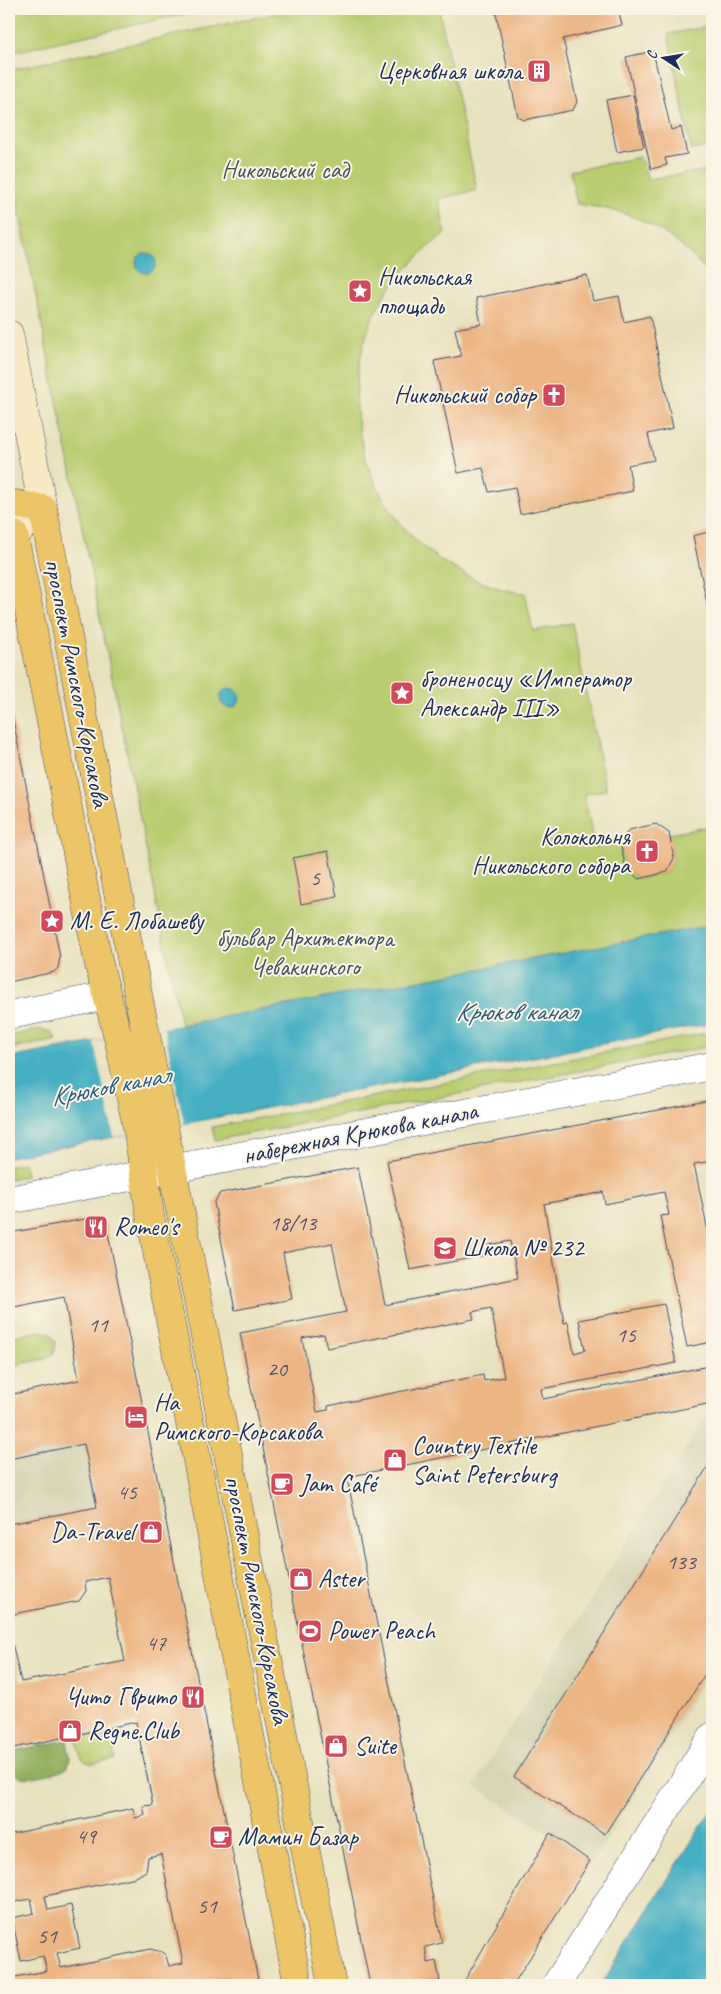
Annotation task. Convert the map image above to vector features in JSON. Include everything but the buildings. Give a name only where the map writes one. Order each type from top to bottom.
[{"type":"main road","name":"проспект Римского-Корсакова","points":[[9,334],[332,1985]]},
{"type":"main road","points":[[9,503],[43,509]]},
{"type":"main road","points":[[10,527],[43,509]]},
{"type":"main road","name":"проспект Римского-Корсакова","points":[[10,527],[99,965],[118,1037],[138,1132],[150,1215],[298,1985]]},
{"type":"street","points":[[9,1015],[107,996]]},
{"type":"street","name":"набережная Крюкова канала","points":[[9,1200],[712,1066]]},
{"type":"street","points":[[556,1985],[712,1736]]},
{"type":"shaded area","points":[[143,1401],[171,1540],[9,1572],[9,1428]]},
{"type":"shaded area","points":[[712,1407],[712,1669],[593,1862],[474,1786]]},
{"type":"green space","points":[[9,9],[206,9],[9,53]]},
{"type":"green space","name":"Никольский сад","points":[[296,9],[439,9],[477,190],[439,199],[445,233],[402,273],[385,296],[371,322],[361,357],[357,393],[359,428],[367,462],[381,495],[401,524],[426,549],[457,570],[473,578],[498,588],[525,593],[533,631],[572,623],[606,790],[584,794],[595,848],[621,843],[626,869],[639,879],[667,872],[674,858],[669,834],[712,826],[712,925],[181,1025],[9,160],[9,70]],"holes":[[[328,851],[337,897],[308,903],[293,858]]]},
{"type":"green space","points":[[710,26],[712,39],[712,146],[691,150],[668,34]]},
{"type":"green space","points":[[640,157],[648,179],[712,170],[712,277],[681,246],[659,229],[614,211],[577,204],[570,171]]},
{"type":"green space","points":[[41,1029],[51,1032],[57,1040],[9,1049],[9,1036]]},
{"type":"green space","points":[[712,1032],[712,1046],[215,1140],[212,1127]]},
{"type":"green space","points":[[24,1163],[26,1176],[9,1179],[9,1166]]},
{"type":"green space","points":[[40,1331],[50,1333],[56,1342],[54,1353],[45,1359],[9,1366],[9,1337]]},
{"type":"green space","points":[[109,1730],[115,1759],[98,1763],[84,1760],[78,1748],[76,1738]]},
{"type":"green space","points":[[67,1740],[70,1758],[68,1767],[50,1774],[34,1777],[21,1777],[14,1771],[9,1752]]},
{"type":"water","points":[[146,253],[153,256],[156,263],[153,270],[146,273],[139,270],[136,263],[139,256]]},
{"type":"water","points":[[230,688],[237,691],[240,698],[237,705],[230,708],[223,705],[220,698],[223,691]]},
{"type":"water","name":"Крюков канал","points":[[712,925],[712,1023],[9,1157],[9,1058]]},
{"type":"water","points":[[712,1809],[712,1985],[601,1985]]},
{"type":"pier","points":[[164,1028],[184,1124],[114,1137],[94,1042]]},
{"type":"place","name":"Церковная школа","points":[[539,71]]},
{"type":"place","name":"Никольская площадь","points":[[360,291]]},
{"type":"place","name":"Никольский собор","points":[[554,395]]},
{"type":"place","name":"броненосцу «Император Александр III»","points":[[402,693]]},
{"type":"place","name":"Колокольня Никольского собора","points":[[647,851]]},
{"type":"place","name":"М. Е. Лобашеву","points":[[52,921]]},
{"type":"place","name":"Romeo's","points":[[96,1227]]},
{"type":"place","name":"Школа № 232","points":[[445,1248]]},
{"type":"place","name":"На Римского-Корсакова","points":[[136,1417]]},
{"type":"place","name":"Country Textile Saint Petersburg","points":[[395,1460]]},
{"type":"place","name":"Jam Café","points":[[282,1484]]},
{"type":"place","name":"Da-Travel","points":[[151,1532]]},
{"type":"place","name":"Aster","points":[[301,1579]]},
{"type":"place","name":"Power Peach","points":[[310,1631]]},
{"type":"place","name":"Чито Гврито","points":[[193,1697]]},
{"type":"place","name":"Regne.Club","points":[[70,1731]]},
{"type":"place","name":"Suite","points":[[336,1746]]},
{"type":"place","name":"Мамин Базар","points":[[221,1837]]},
{"type":"park label","name":"бульвар Архитектора Чевакинского","points":[[305,952]]}]
